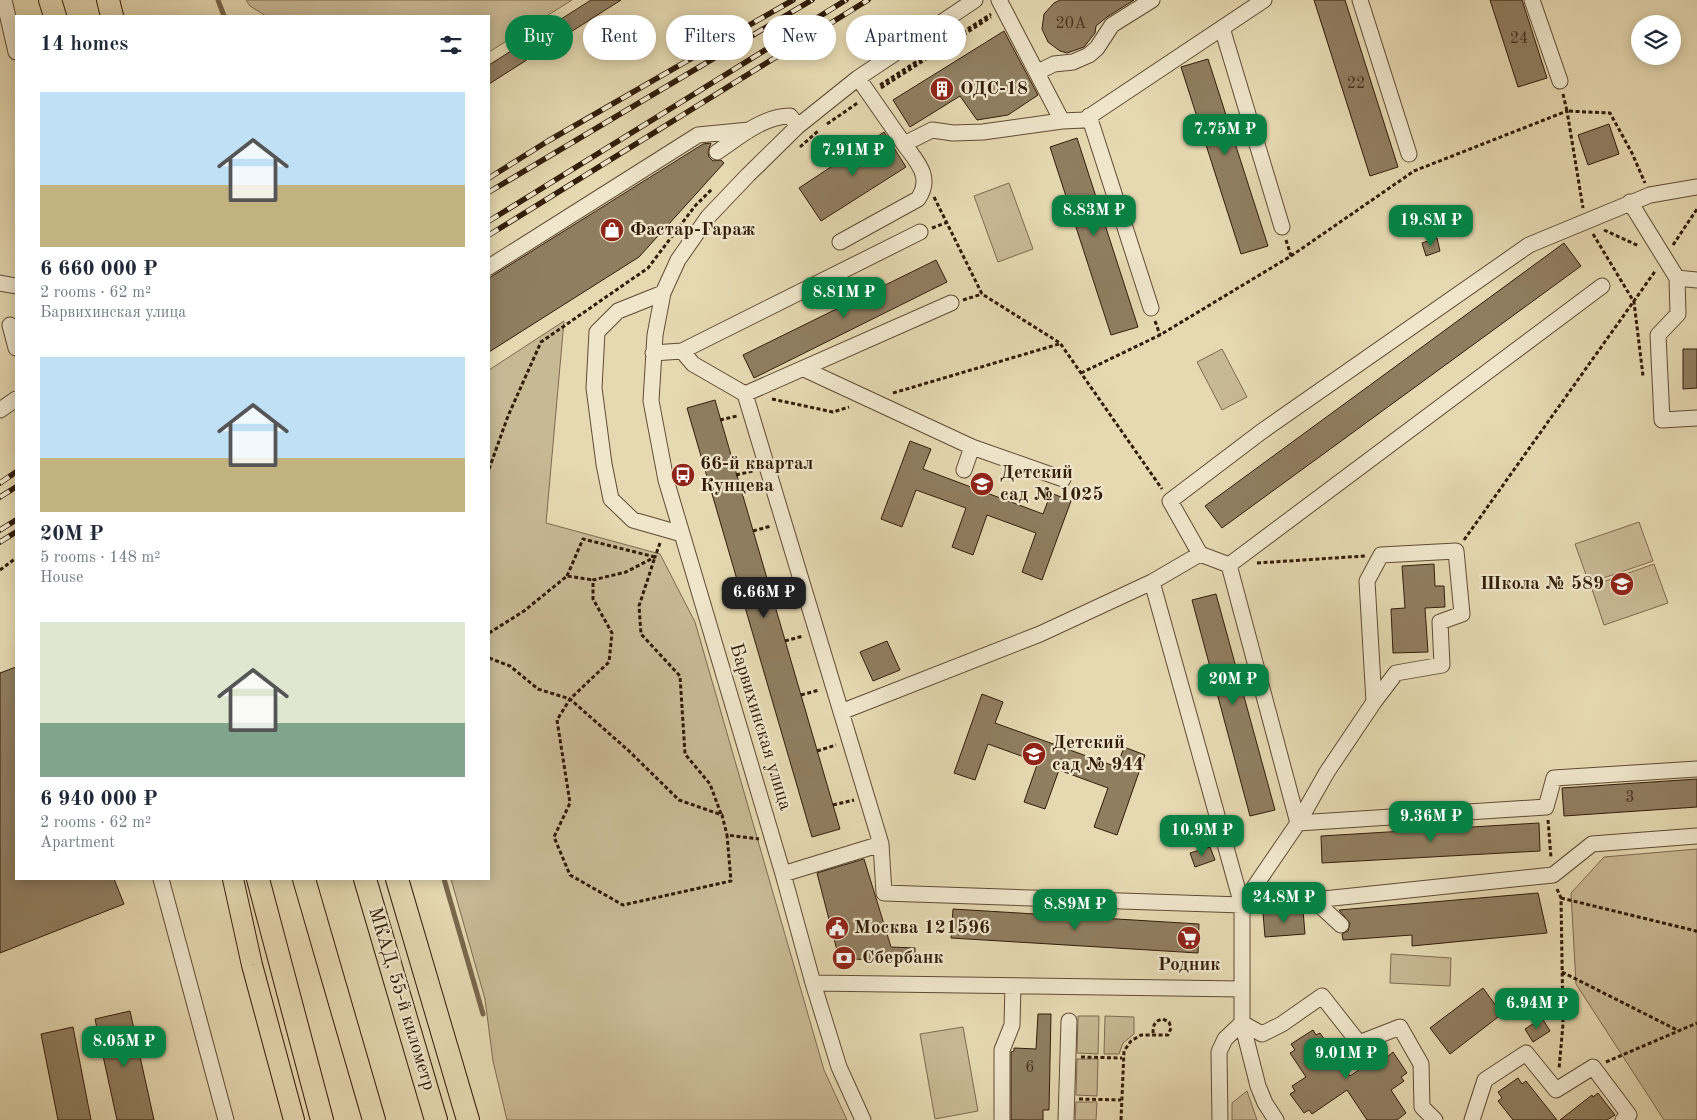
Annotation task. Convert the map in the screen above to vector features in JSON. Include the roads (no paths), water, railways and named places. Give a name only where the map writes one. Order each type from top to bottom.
[{"type":"highway","points":[[50,0],[55,15]]},
{"type":"highway","points":[[108,0],[112,15]]},
{"type":"highway","points":[[258,880],[322,1120]]},
{"type":"highway","points":[[304,880],[374,1120]]},
{"type":"highway","name":"МКАД, 55-й километр","points":[[365,880],[436,1120]]},
{"type":"highway","points":[[397,880],[468,1120]]},
{"type":"main road","points":[[234,880],[252,965],[294,1120]]},
{"type":"street","points":[[4,0],[15,48]]},
{"type":"street","points":[[11,0],[17,15]]},
{"type":"street","name":"Барвихинская улица","points":[[863,1120],[839,1068],[666,480],[651,401],[653,353],[663,293],[678,260],[708,217],[798,126],[858,78],[976,0]]},
{"type":"street","points":[[1038,72],[1054,64],[1073,62],[1089,55],[1097,48],[1112,25],[1152,0]]},
{"type":"street","points":[[904,144],[932,130],[953,133],[983,132],[1062,121],[1084,120],[1264,0]]},
{"type":"street","points":[[1360,0],[1409,154]]},
{"type":"street","points":[[1532,0],[1560,81]]},
{"type":"street","points":[[1001,3],[1062,121]]},
{"type":"street","points":[[1222,28],[1282,227]]},
{"type":"street","points":[[840,242],[918,199],[923,192],[925,179],[922,169],[872,92],[858,78]]},
{"type":"street","points":[[717,152],[749,130],[779,116],[790,116],[798,126]]},
{"type":"street","points":[[1090,116],[1150,308]]},
{"type":"street","points":[[490,266],[698,135],[749,130]]},
{"type":"street","points":[[1229,565],[1200,554],[1170,501],[1261,432],[1529,245],[1650,195],[1697,187]]},
{"type":"street","points":[[1630,202],[1677,278],[1678,314],[1658,335],[1662,420],[1697,418]]},
{"type":"street","points":[[653,353],[682,351],[920,232]]},
{"type":"street","points":[[1677,278],[1697,280]]},
{"type":"street","points":[[0,283],[15,286]]},
{"type":"street","points":[[1229,565],[1602,286]]},
{"type":"street","points":[[663,293],[618,311],[597,332],[594,388],[604,464],[611,499],[633,520],[682,534]]},
{"type":"street","points":[[745,394],[951,303]]},
{"type":"street","points":[[9,326],[15,345]]},
{"type":"street","points":[[682,351],[692,364],[745,394],[881,844],[884,893],[1242,905],[1314,900],[1552,875],[1592,844],[1697,836]]},
{"type":"street","points":[[804,369],[972,447],[1063,479]]},
{"type":"street","points":[[0,410],[15,400]]},
{"type":"street","points":[[964,470],[972,447]]},
{"type":"street","points":[[1242,905],[1298,823],[1328,772],[1374,702],[1396,673],[1442,665],[1440,622],[1462,614],[1456,551],[1381,555],[1366,581],[1374,702]]},
{"type":"street","points":[[841,712],[1040,634],[1152,582],[1200,554]]},
{"type":"street","points":[[1229,565],[1298,823]]},
{"type":"street","points":[[1152,582],[1242,905],[1242,1023],[1258,1086],[1264,1103],[1276,1120]]},
{"type":"street","points":[[1298,823],[1546,807],[1554,778],[1697,769]]},
{"type":"street","points":[[783,874],[881,844]]},
{"type":"street","points":[[161,880],[226,1120]]},
{"type":"street","points":[[1314,900],[1341,925]]},
{"type":"street","points":[[813,983],[1241,989]]},
{"type":"street","points":[[1002,1120],[1002,1050],[1012,1025],[1013,986]]},
{"type":"street","points":[[1242,1023],[1262,1034],[1282,1024],[1322,996],[1359,1043],[1400,1028],[1420,1064],[1422,1107],[1435,1120]]},
{"type":"street","points":[[1066,1120],[1068,1021]]},
{"type":"street","points":[[1220,1120],[1218,1052],[1225,1039],[1242,1023]]},
{"type":"street","points":[[1472,1120],[1485,1080],[1526,1053],[1556,1090],[1593,1067],[1629,1115],[1623,1120]]},
{"type":"waterway","points":[[218,0],[224,15]]},
{"type":"waterway","points":[[444,880],[483,1014]]},
{"type":"railway","points":[[490,177],[548,141],[793,0]]},
{"type":"railway","points":[[490,191],[812,0]]},
{"type":"railway","points":[[490,220],[846,0]]},
{"type":"railway","points":[[490,234],[868,0]]},
{"type":"railway","points":[[0,483],[15,473]]},
{"type":"railway","points":[[0,497],[15,488]]},
{"type":"railway","points":[[0,530],[15,521]]},
{"type":"railway","points":[[0,542],[15,533]]},
{"type":"place","name":"ОДС-18","points":[[942,89]]},
{"type":"place","name":"Фастар-Гараж","points":[[612,230]]},
{"type":"place","name":"66-й квартал Кунцева","points":[[683,475]]},
{"type":"place","name":"Детский сад № 1025","points":[[982,484]]},
{"type":"place","name":"Школа № 589","points":[[1622,584]]},
{"type":"place","name":"Детский сад № 944","points":[[1034,754]]},
{"type":"place","name":"Москва 121596","points":[[837,928]]},
{"type":"place","name":"Родник","points":[[1189,938]]},
{"type":"place","name":"Сбербанк","points":[[844,958]]}]
